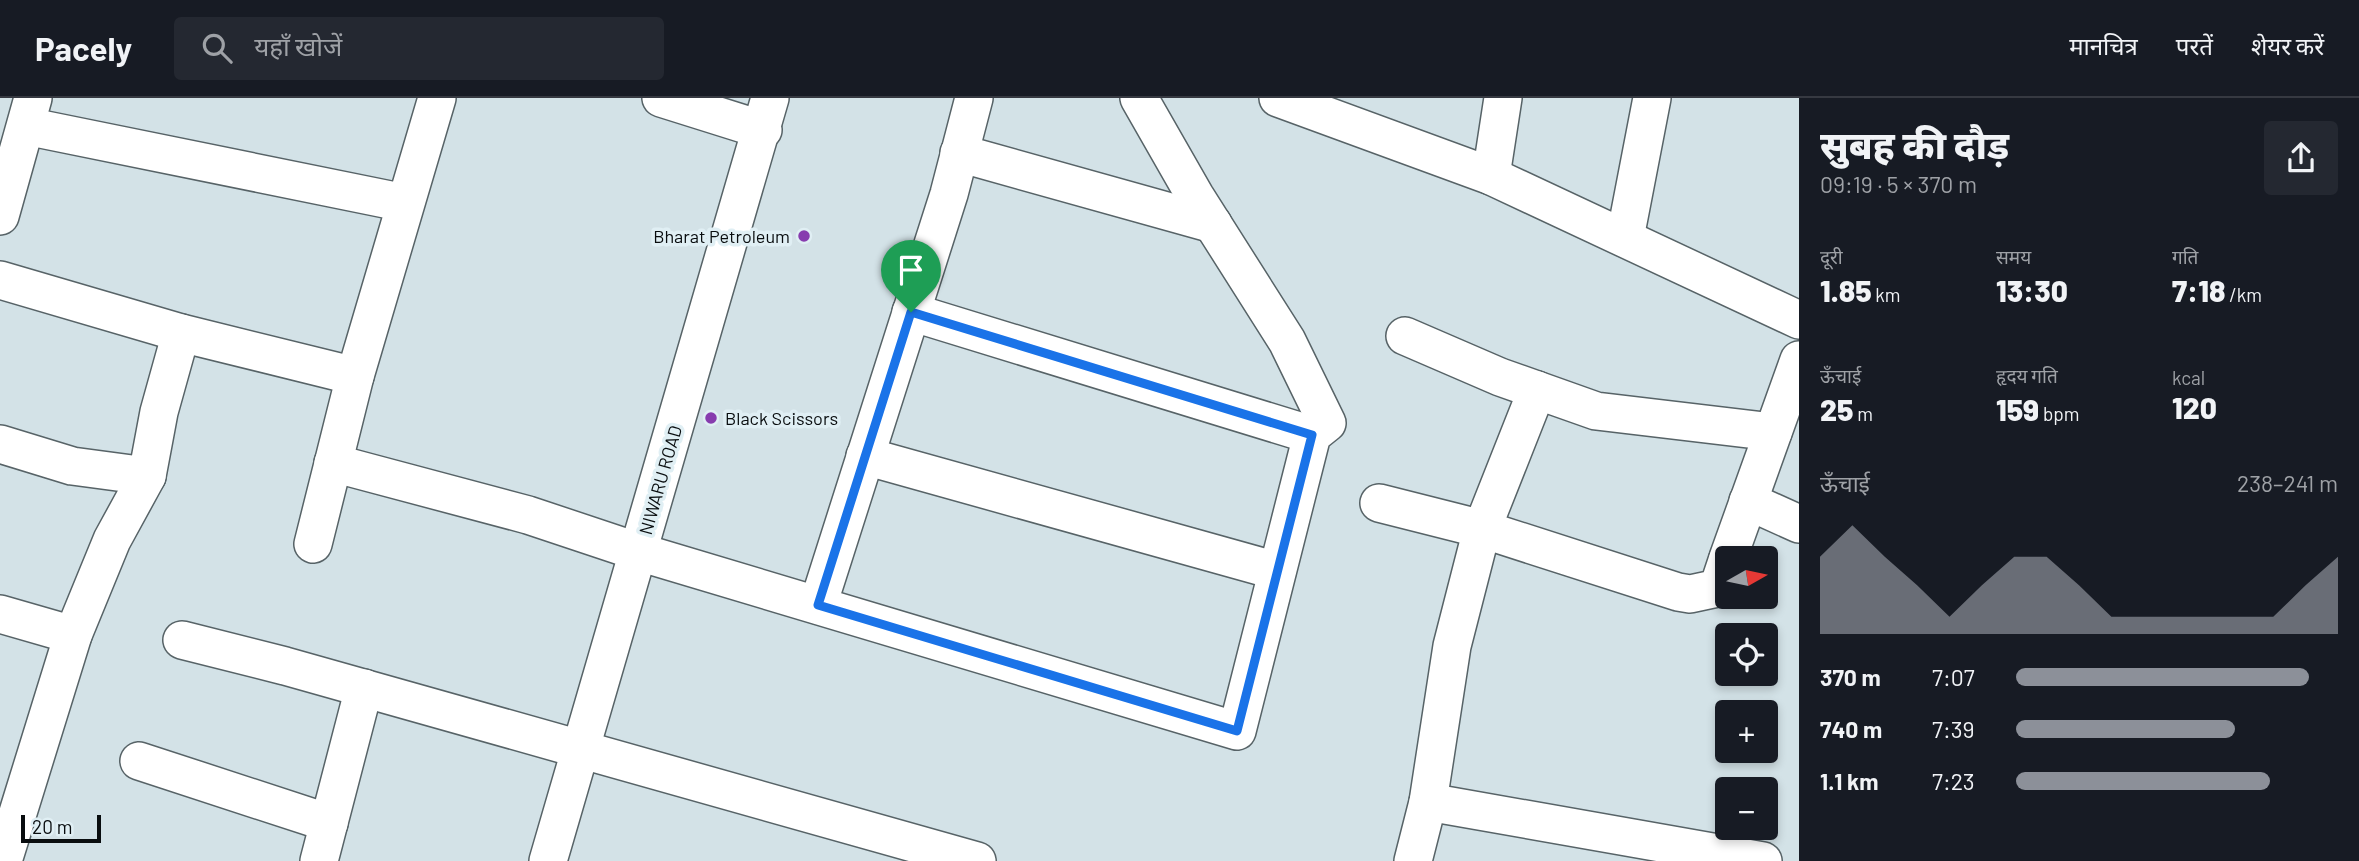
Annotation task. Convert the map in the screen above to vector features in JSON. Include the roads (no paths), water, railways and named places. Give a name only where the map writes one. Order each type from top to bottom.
[{"type":"street","points":[[313,544],[355,376],[437,98]]},
{"type":"street","points":[[661,98],[766,114]]},
{"type":"street","points":[[818,605],[960,153],[974,98]]},
{"type":"street","points":[[333,463],[528,515],[1237,731],[1312,435],[1327,423],[1287,341],[1213,224],[1139,98]]},
{"type":"street","points":[[1278,98],[1318,105],[1490,176],[1799,320]]},
{"type":"street","points":[[1490,176],[1503,98]]},
{"type":"street","points":[[1625,238],[1652,98]]},
{"type":"street","points":[[0,216],[30,112],[405,203]]},
{"type":"street","name":"NIWARU ROAD","points":[[548,861],[766,114]]},
{"type":"street","points":[[960,153],[1213,224]]},
{"type":"street","points":[[0,280],[181,333],[355,376]]},
{"type":"street","points":[[911,312],[1312,435]]},
{"type":"street","points":[[3,861],[11,802],[73,635],[112,540],[147,476],[159,412],[181,333]]},
{"type":"street","points":[[1405,335],[1537,390],[1596,411],[1773,432]]},
{"type":"street","points":[[1732,546],[1799,360]]},
{"type":"street","points":[[1413,861],[1428,802],[1452,646],[1482,528],[1537,390]]},
{"type":"street","points":[[0,444],[72,466],[147,476]]},
{"type":"street","points":[[865,456],[1277,571]]},
{"type":"street","points":[[1748,501],[1799,524]]},
{"type":"street","points":[[1380,503],[1482,528],[1690,594],[1715,589]]},
{"type":"street","points":[[0,614],[73,635]]},
{"type":"street","points":[[182,640],[364,688],[977,861]]},
{"type":"street","points":[[318,861],[364,688]]},
{"type":"street","points":[[139,761],[329,823]]},
{"type":"street","points":[[1428,802],[1763,861]]},
{"type":"place","name":"Bharat Petroleum","points":[[804,236]]},
{"type":"place","name":"Black Scissors","points":[[711,418]]}]
